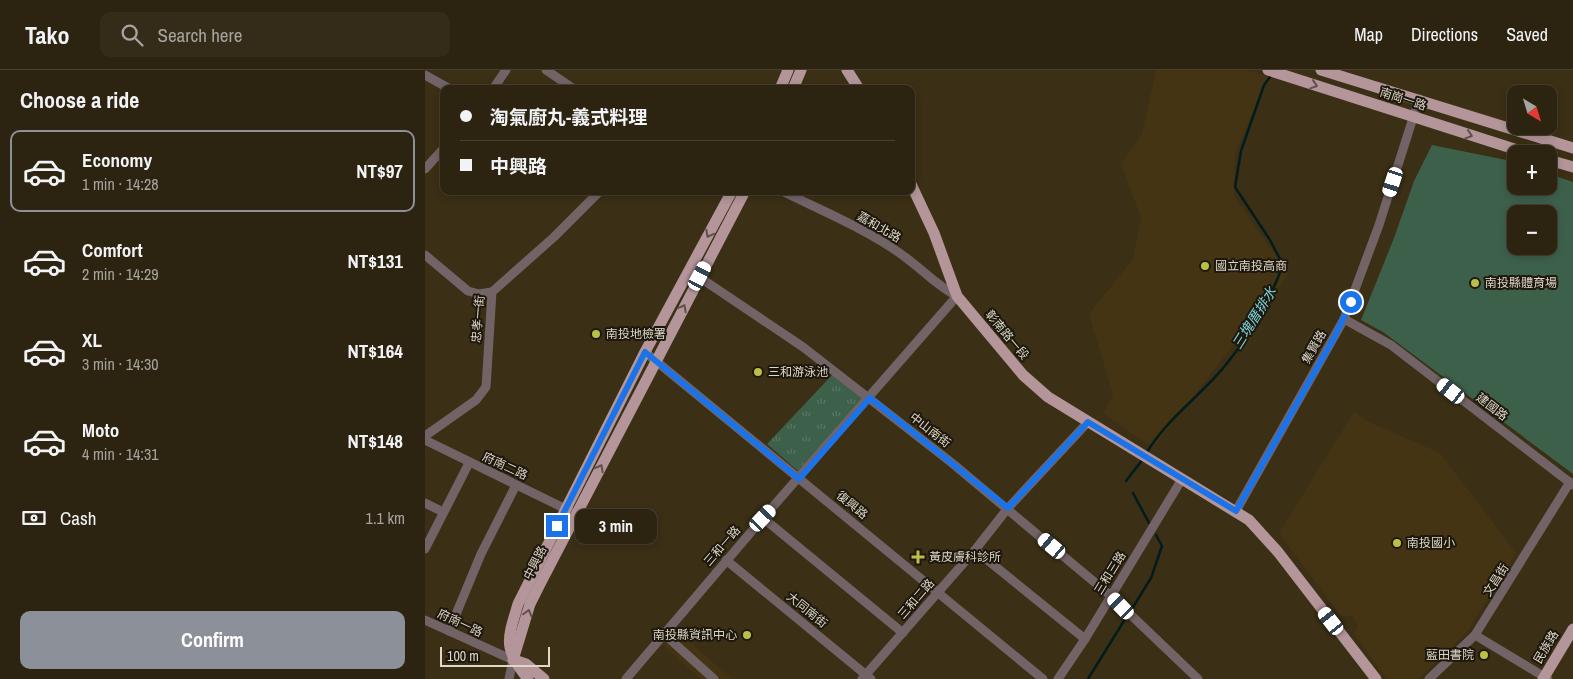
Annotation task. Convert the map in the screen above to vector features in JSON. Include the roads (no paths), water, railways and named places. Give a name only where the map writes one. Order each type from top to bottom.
[{"type":"main road","points":[[782,85],[788,70]]},
{"type":"main road","points":[[795,85],[801,70]]},
{"type":"main road","points":[[847,70],[856,85]]},
{"type":"main road","name":"南崗一路","points":[[1268,70],[1507,147]]},
{"type":"main road","name":"南崗一路","points":[[1321,70],[1573,148]]},
{"type":"main road","points":[[1557,162],[1573,167]]},
{"type":"main road","name":"彰南路一段","points":[[915,193],[934,233],[957,296],[981,327],[1037,389],[1182,479]]},
{"type":"main road","name":"中興路","points":[[571,511],[656,360],[730,195]]},
{"type":"main road","name":"中興路","points":[[513,660],[531,604],[535,582],[571,511],[645,352],[743,195]]},
{"type":"main road","points":[[1182,479],[1249,520],[1278,552],[1376,679]]},
{"type":"main road","name":"民族路","points":[[1545,678],[1573,629]]},
{"type":"main road","points":[[513,660],[528,679]]},
{"type":"main road","points":[[513,660],[526,664],[544,679]]},
{"type":"street","points":[[496,85],[506,70]]},
{"type":"street","points":[[546,70],[568,85]]},
{"type":"street","points":[[425,75],[443,85]]},
{"type":"street","name":"集賢路","points":[[1236,511],[1344,319],[1379,225],[1419,99]]},
{"type":"street","points":[[425,170],[440,153]]},
{"type":"street","name":"忠孝一街","points":[[425,436],[476,400],[486,387],[492,292],[554,237],[595,195]]},
{"type":"street","name":"嘉和北路","points":[[790,195],[839,219],[904,256],[942,288],[957,296]]},
{"type":"street","points":[[425,255],[468,292],[479,294],[492,292]]},
{"type":"street","name":"中山南街","points":[[695,274],[803,347],[1008,508],[1111,596],[1198,679]]},
{"type":"street","name":"三和一路","points":[[627,679],[726,560],[870,398],[957,296]]},
{"type":"street","name":"建國路","points":[[1344,319],[1391,346],[1571,484]]},
{"type":"street","name":"復興路","points":[[645,352],[1043,679]]},
{"type":"street","name":"三和二路","points":[[866,677],[975,550],[1008,508],[1088,422]]},
{"type":"street","name":"府南二路","points":[[425,440],[571,511]]},
{"type":"street","points":[[425,549],[469,463]]},
{"type":"street","name":"三和三路","points":[[1058,679],[1085,639],[1182,479]]},
{"type":"street","name":"文昌街","points":[[1429,679],[1475,635],[1571,484]]},
{"type":"street","points":[[449,632],[481,554],[516,485]]},
{"type":"street","points":[[425,503],[443,512]]},
{"type":"street","points":[[763,518],[903,633]]},
{"type":"street","points":[[975,550],[1085,639]]},
{"type":"street","name":"大同南街","points":[[726,560],[866,677]]},
{"type":"street","name":"府南一路","points":[[425,620],[513,660]]},
{"type":"street","points":[[664,634],[714,679]]},
{"type":"street","points":[[1475,635],[1545,678]]},
{"type":"street","points":[[509,679],[513,660]]},
{"type":"waterway","name":"三塊厝排水","points":[[1147,452],[1164,429],[1214,378],[1242,344],[1258,319],[1283,265],[1270,240],[1235,187],[1241,151],[1264,85],[1270,77]]},
{"type":"waterway","name":"三塊厝排水","points":[[1126,481],[1143,459]]},
{"type":"waterway","name":"三塊厝排水","points":[[1133,493],[1149,523]]},
{"type":"waterway","name":"三塊厝排水","points":[[1130,612],[1151,578],[1162,546],[1156,535]]},
{"type":"waterway","name":"三塊厝排水","points":[[1088,679],[1127,616]]},
{"type":"place","name":"國立南投高商","points":[[1205,266]]},
{"type":"place","name":"南投縣體育場","points":[[1475,283]]},
{"type":"place","name":"南投地檢署","points":[[596,334]]},
{"type":"place","name":"三和游泳池","points":[[758,372]]},
{"type":"place","name":"南投國小","points":[[1397,543]]},
{"type":"place","name":"黃皮膚科診所","points":[[918,557]]},
{"type":"place","name":"南投縣資訊中心","points":[[747,635]]},
{"type":"place","name":"藍田書院","points":[[1484,655]]}]
